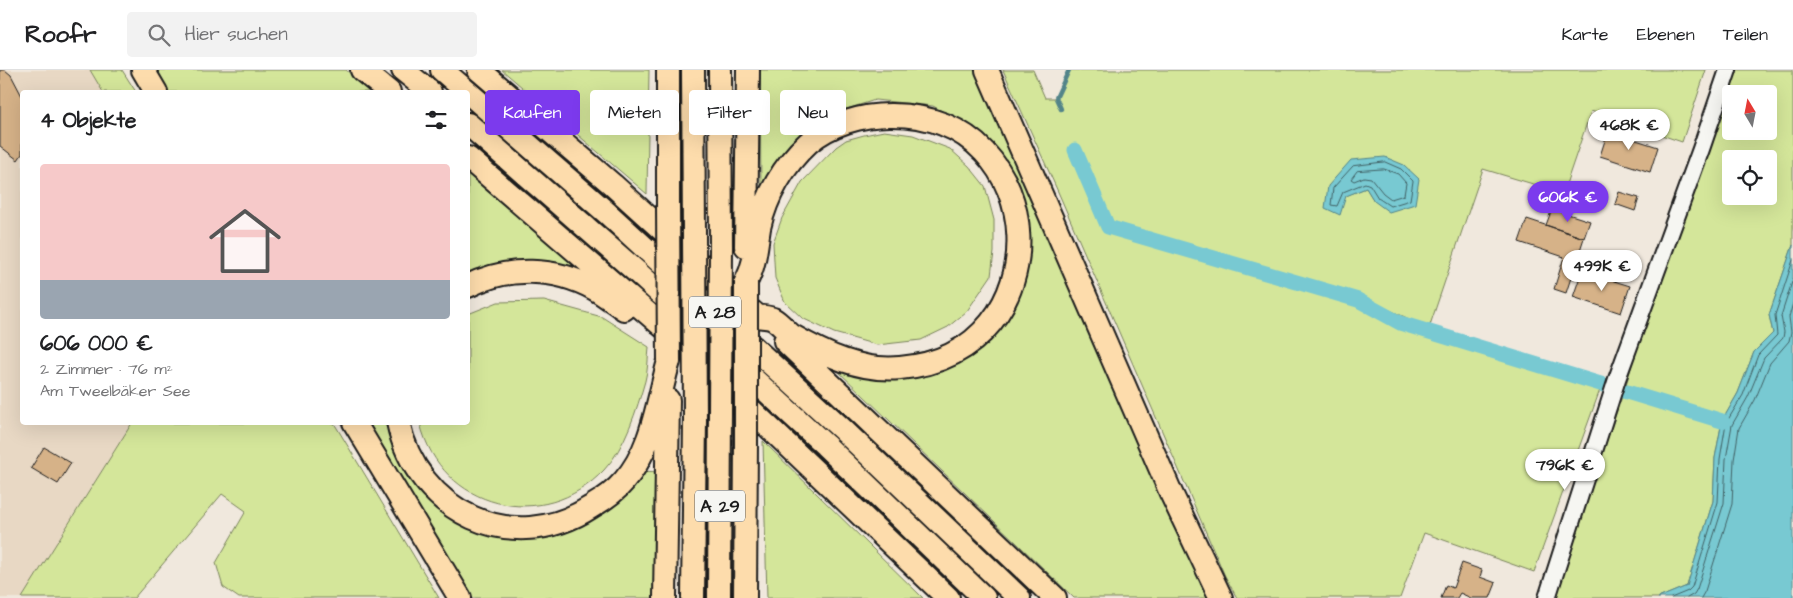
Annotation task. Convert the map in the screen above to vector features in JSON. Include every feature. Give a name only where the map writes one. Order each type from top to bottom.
[{"type":"highway","points":[[142,70],[155,90]]},
{"type":"highway","points":[[362,70],[387,90]]},
{"type":"highway","points":[[403,70],[428,90]]},
{"type":"highway","name":"A 28","points":[[442,70],[465,90]]},
{"type":"highway","points":[[479,70],[613,186],[757,316],[1055,598]]},
{"type":"highway","points":[[665,598],[669,361],[668,70]]},
{"type":"highway","name":"A 29","points":[[693,70],[695,419],[693,598]]},
{"type":"highway","name":"A 29","points":[[719,598],[720,70]]},
{"type":"highway","points":[[746,598],[748,70]]},
{"type":"highway","points":[[987,70],[1167,484],[1221,598]]},
{"type":"highway","name":"A 28","points":[[470,94],[607,213],[836,423],[1019,598]]},
{"type":"highway","points":[[746,282],[752,270],[760,226],[766,206],[773,189],[789,164],[809,142],[833,127],[855,120],[879,115],[907,115],[936,121],[964,135],[988,156],[1002,176],[1014,206],[1020,236],[1017,265],[1009,292],[1000,309],[985,329],[961,350],[920,366],[874,368],[845,362],[811,346],[789,333],[772,319],[757,316]]},
{"type":"highway","name":"A 28","points":[[470,126],[638,273],[825,445],[984,598]]},
{"type":"highway","points":[[470,160],[667,330],[948,598]]},
{"type":"highway","points":[[470,285],[491,275],[523,271],[567,278],[594,289],[640,319],[667,330]]},
{"type":"highway","points":[[399,425],[408,455],[420,476],[446,502],[473,519],[500,528],[525,529],[552,526],[579,515],[603,500],[624,482],[646,445],[655,421],[658,396],[669,361]]},
{"type":"highway","points":[[356,425],[460,598]]},
{"type":"highway","points":[[912,563],[917,578],[936,598]]},
{"type":"street","points":[[1547,598],[1615,386],[1702,149],[1728,70]]},
{"type":"shaded area","points":[[0,70],[90,70],[102,90],[20,90],[20,425],[131,425],[22,598],[0,598]]},
{"type":"green space","points":[[90,70],[122,70],[135,90],[102,90]]},
{"type":"green space","points":[[153,70],[346,70],[371,90],[166,90]]},
{"type":"green space","points":[[502,70],[649,70],[649,90],[590,90],[590,135],[648,135],[647,194],[578,135],[580,135],[580,90],[525,90]]},
{"type":"green space","points":[[760,70],[979,70],[1212,598],[1074,598],[833,366],[849,368],[989,337],[1022,201],[1008,169],[975,129],[933,106],[875,100],[846,109],[846,90],[780,90],[780,135],[804,135],[792,146],[761,188],[761,135],[770,135],[770,90],[760,90]]},
{"type":"green space","points":[[1003,70],[1033,70],[1045,98],[1056,98],[1069,70],[1706,70],[1682,142],[1591,111],[1563,193],[1483,169],[1429,328],[1368,300],[1364,308],[1396,327],[1601,387],[1534,572],[1424,533],[1400,598],[1237,598],[1225,576]],"holes":[[[1404,165],[1374,201],[1366,188],[1345,196]]]},
{"type":"green space","points":[[1733,70],[1793,70],[1793,245],[1769,315],[1773,333],[1754,352],[1738,393],[1722,421],[1715,458],[1713,501],[1687,586],[1658,598],[1552,598],[1625,388],[1645,321],[1722,101],[1722,140],[1778,140],[1778,85],[1728,85]]},
{"type":"green space","points":[[884,131],[913,135],[950,149],[969,166],[985,186],[994,220],[994,252],[991,276],[967,311],[948,327],[921,340],[877,345],[834,333],[802,318],[785,302],[775,278],[773,243],[782,218],[802,182],[836,147],[846,140]]},
{"type":"green space","points":[[470,175],[553,246],[579,272],[470,275]]},
{"type":"green space","points":[[544,301],[602,317],[649,347],[646,377],[642,392],[634,416],[618,451],[604,470],[580,490],[553,502],[525,506],[497,503],[472,493],[449,476],[431,452],[421,425],[470,425],[470,313],[498,302]]},
{"type":"green space","points":[[131,425],[335,425],[439,598],[239,598],[223,587],[216,563],[246,511],[222,494],[134,598],[22,598]]},
{"type":"green space","points":[[365,425],[390,425],[440,510],[566,532],[600,515],[623,496],[642,471],[659,472],[656,598],[470,598]]},
{"type":"green space","points":[[763,441],[923,598],[767,598]]},
{"type":"water","points":[[1385,157],[1404,165],[1419,179],[1415,204],[1389,212],[1374,201],[1366,188],[1346,196],[1340,215],[1325,208],[1328,186],[1351,160]]},
{"type":"water","points":[[1793,245],[1793,598],[1658,598],[1687,586],[1713,501],[1715,458],[1722,421],[1738,393],[1754,352],[1773,333],[1769,315]]},
{"type":"building","points":[[0,70],[5,70],[11,75],[20,92],[20,157],[18,160],[0,146]]},
{"type":"building","points":[[1608,131],[1658,147],[1650,172],[1600,156]]},
{"type":"building","points":[[1619,192],[1639,198],[1635,211],[1615,204]]},
{"type":"building","points":[[1552,209],[1590,221],[1584,238],[1546,225]]},
{"type":"building","points":[[1527,219],[1584,238],[1566,293],[1554,289],[1564,257],[1519,242]]},
{"type":"building","points":[[1582,271],[1630,286],[1621,313],[1573,297]]},
{"type":"building","points":[[44,447],[71,463],[58,484],[31,468]]},
{"type":"building","points":[[1462,563],[1482,570],[1480,577],[1496,583],[1490,598],[1471,598],[1460,593],[1457,598],[1441,598],[1446,585],[1453,588]]},
{"type":"waterway","points":[[1061,109],[1056,98],[1069,70]]},
{"type":"waterway","points":[[1075,150],[1108,227],[1358,300],[1400,323],[1722,421]]}]
